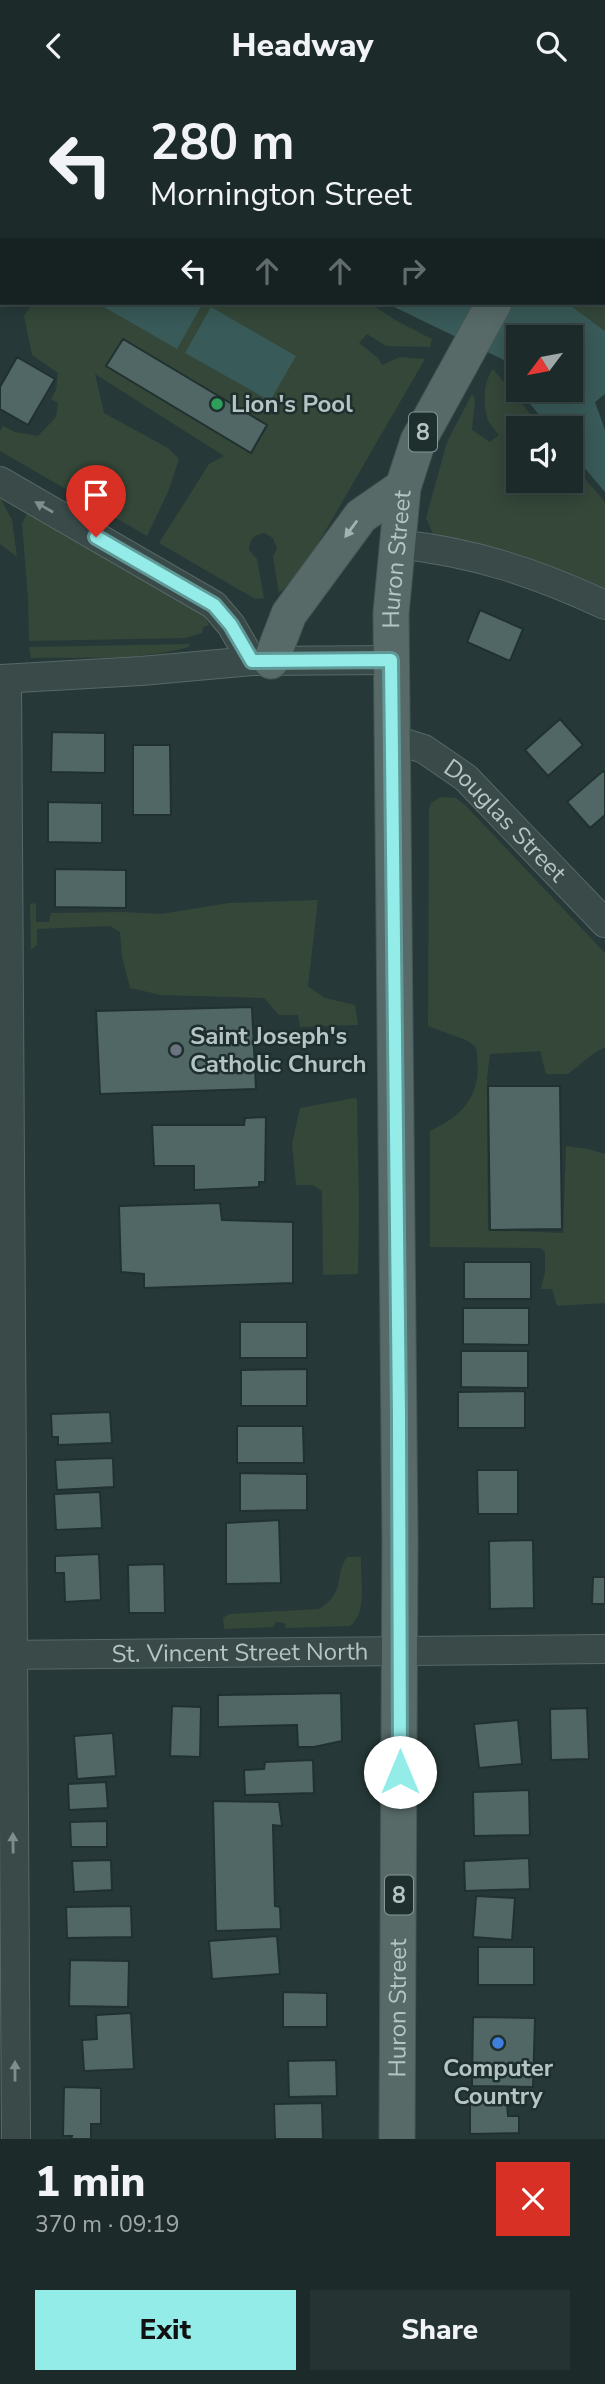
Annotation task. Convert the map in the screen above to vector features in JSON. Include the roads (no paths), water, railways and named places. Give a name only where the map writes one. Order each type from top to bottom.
[{"type":"main road","name":"Huron Street","points":[[397,2139],[399,1416],[391,613],[403,487],[418,441],[493,305]]},
{"type":"main road","points":[[261,661],[289,614],[361,516],[403,487]]},
{"type":"street","points":[[0,481],[214,605],[261,661]]},
{"type":"street","points":[[397,544],[494,561],[556,582],[605,605]]},
{"type":"street","points":[[16,2139],[6,1656],[3,679],[261,661],[391,660]]},
{"type":"street","name":"Douglas Street","points":[[392,739],[424,749],[466,778],[605,923]]},
{"type":"street","name":"St. Vincent Street North","points":[[6,1656],[605,1649]]},
{"type":"water","points":[[100,305],[202,305],[177,349]]},
{"type":"water","points":[[390,305],[570,305],[605,331],[605,394],[595,402],[605,430],[605,492],[583,466],[583,416],[540,416],[530,403],[583,403],[583,325],[506,325],[506,361]]},
{"type":"water","points":[[211,307],[296,356],[270,401],[185,353]]},
{"type":"place","name":"Lion's Pool","points":[[217,404]]},
{"type":"place","name":"Saint Joseph's Catholic Church","points":[[176,1050]]},
{"type":"place","name":"Computer Country","points":[[498,2043]]}]
